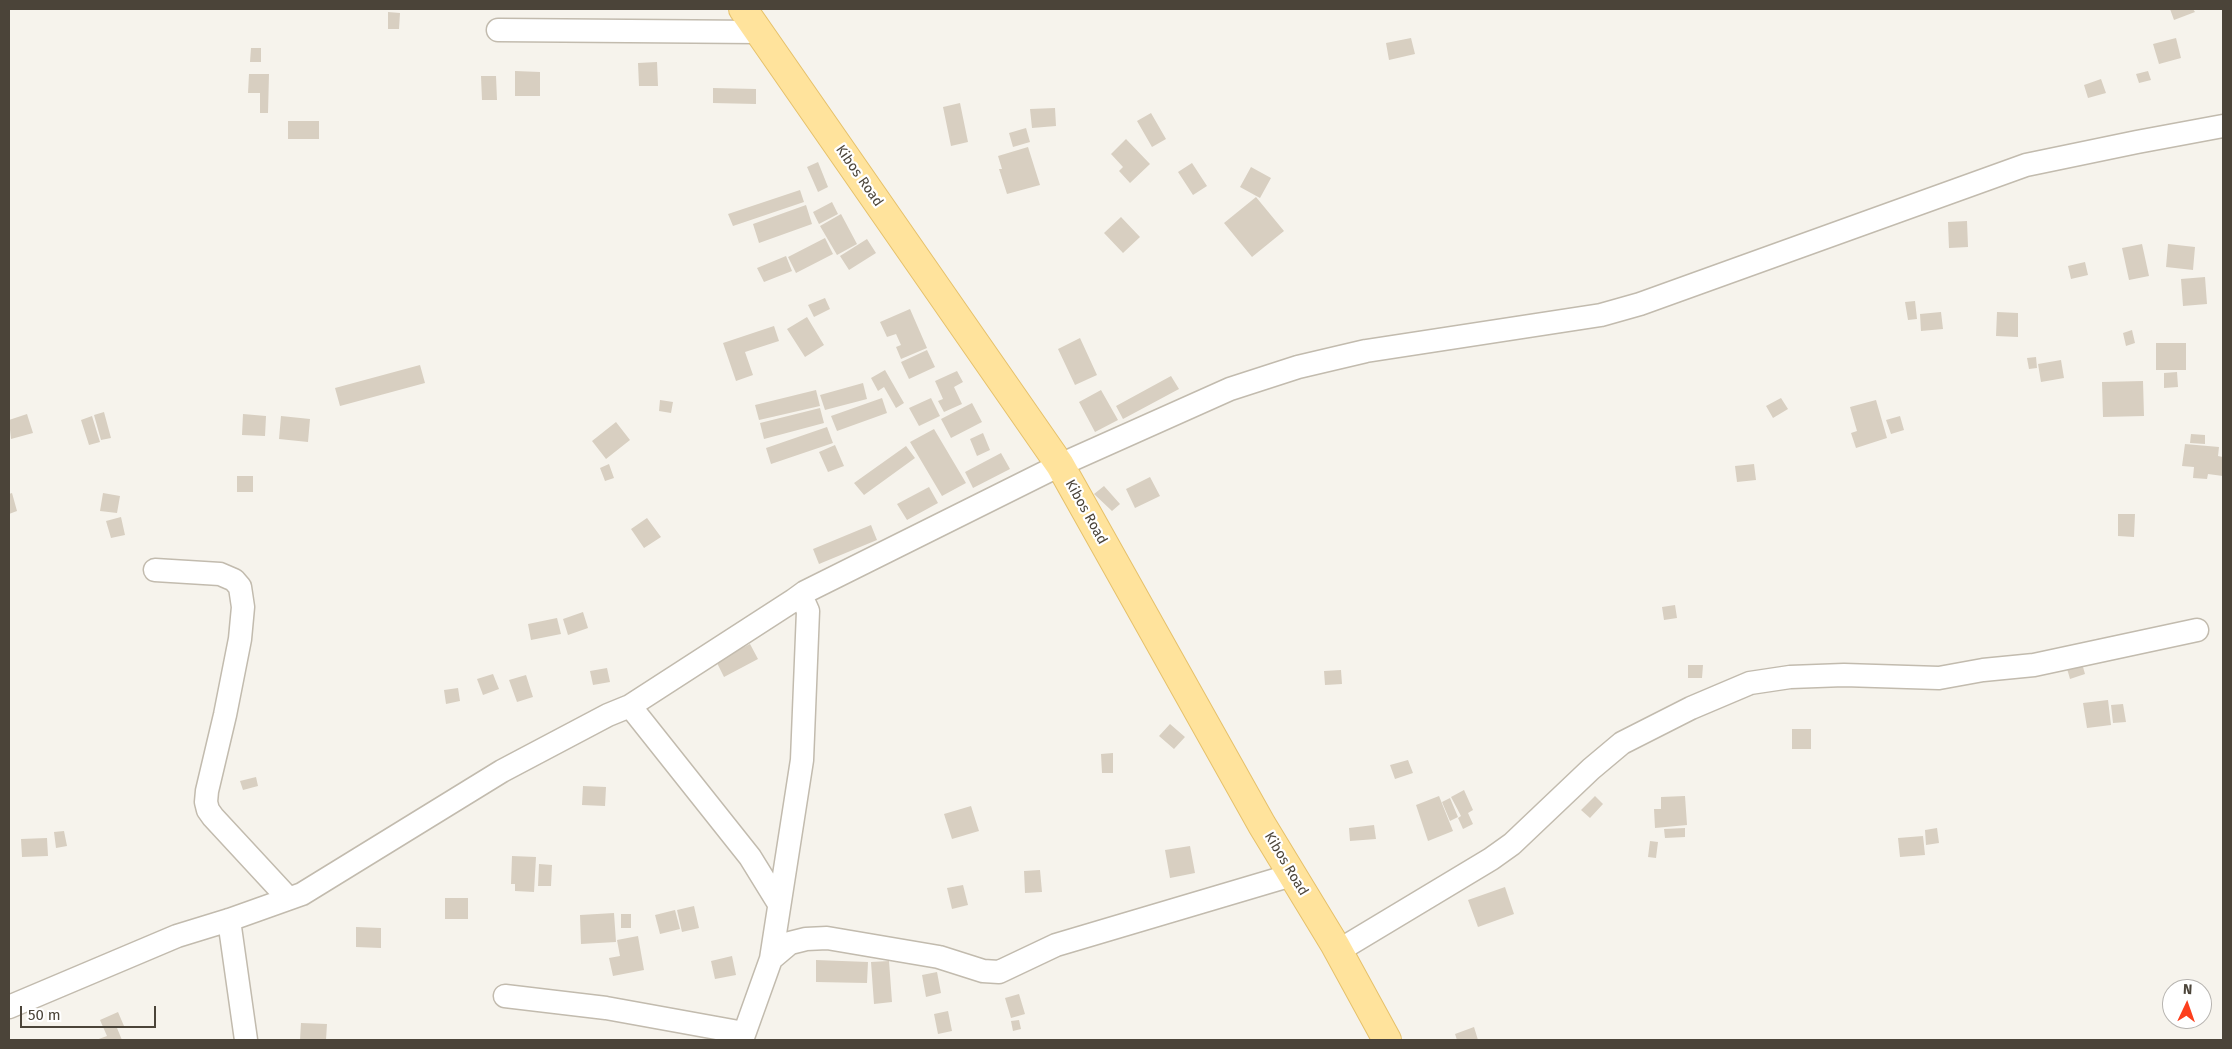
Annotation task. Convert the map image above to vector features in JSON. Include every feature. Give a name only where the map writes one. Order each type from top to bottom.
[{"type":"main road","name":"Kibos Road","points":[[743,9],[1060,465],[1262,825],[1338,950],[1387,1040]]},
{"type":"street","points":[[498,30],[759,32]]},
{"type":"street","points":[[9,1007],[177,936],[302,894],[502,771],[608,715],[630,706],[805,592],[1060,465],[1230,389],[1298,367],[1366,351],[1601,315],[1640,304],[2026,166],[2223,126]]},
{"type":"street","points":[[155,570],[220,574],[234,580],[240,587],[242,607],[240,639],[206,802],[208,810],[213,817],[288,898]]},
{"type":"street","points":[[505,996],[606,1008],[743,1037],[771,960],[802,760],[809,624],[806,605],[794,600]]},
{"type":"street","points":[[1338,950],[1491,859],[1512,844],[1591,768],[1622,743],[1691,708],[1750,683],[1790,677],[1844,675],[1939,678],[1983,670],[2034,666],[2197,630]]},
{"type":"street","points":[[630,706],[750,857],[780,904]]},
{"type":"street","points":[[771,960],[790,943],[806,939],[827,938],[938,957],[983,972],[999,972],[1056,945],[1292,875]]},
{"type":"street","points":[[229,920],[246,1040]]},
{"type":"building","points":[[2170,9],[2193,9],[2195,12],[2174,20]]},
{"type":"building","points":[[388,12],[400,13],[399,29],[388,29]]},
{"type":"building","points":[[1411,38],[1415,54],[1389,60],[1386,43]]},
{"type":"building","points":[[2176,38],[2181,58],[2159,64],[2153,44]]},
{"type":"building","points":[[251,48],[261,48],[261,62],[250,62]]},
{"type":"building","points":[[657,62],[658,86],[639,86],[638,63]]},
{"type":"building","points":[[515,71],[540,72],[540,96],[515,96]]},
{"type":"building","points":[[2148,71],[2151,80],[2139,83],[2136,74]]},
{"type":"building","points":[[249,74],[269,74],[268,113],[260,113],[260,93],[248,93]]},
{"type":"building","points":[[481,76],[496,76],[497,100],[482,100]]},
{"type":"building","points":[[2101,79],[2106,93],[2088,98],[2084,85]]},
{"type":"building","points":[[713,88],[756,89],[756,104],[713,103]]},
{"type":"building","points":[[960,103],[968,142],[951,146],[943,107]]},
{"type":"building","points":[[1055,108],[1056,126],[1032,128],[1030,109]]},
{"type":"building","points":[[1151,113],[1166,139],[1152,147],[1137,121]]},
{"type":"building","points":[[288,121],[319,121],[319,139],[288,139]]},
{"type":"building","points":[[1026,128],[1030,142],[1013,147],[1009,133]]},
{"type":"building","points":[[1126,139],[1150,164],[1130,183],[1119,171],[1123,167],[1111,154]]},
{"type":"building","points":[[1028,147],[1040,185],[1007,194],[999,169],[1002,169],[998,156]]},
{"type":"building","points":[[818,162],[828,187],[818,192],[807,167]]},
{"type":"building","points":[[1192,163],[1207,186],[1193,195],[1178,172]]},
{"type":"building","points":[[1251,167],[1271,178],[1260,198],[1240,187]]},
{"type":"building","points":[[800,190],[804,202],[733,226],[728,214]]},
{"type":"building","points":[[1256,197],[1284,231],[1252,257],[1224,223]]},
{"type":"building","points":[[832,202],[838,214],[819,224],[813,212]]},
{"type":"building","points":[[806,205],[812,224],[759,243],[753,224]]},
{"type":"building","points":[[841,214],[857,244],[837,255],[820,226]]},
{"type":"building","points":[[1121,217],[1140,237],[1123,253],[1104,233]]},
{"type":"building","points":[[1967,221],[1968,247],[1949,248],[1948,222]]},
{"type":"building","points":[[825,238],[833,254],[796,273],[788,257]]},
{"type":"building","points":[[867,239],[876,253],[849,270],[840,256]]},
{"type":"building","points":[[2142,244],[2149,276],[2129,280],[2122,248]]},
{"type":"building","points":[[2168,244],[2195,247],[2193,270],[2166,267]]},
{"type":"building","points":[[786,256],[792,271],[764,282],[757,268]]},
{"type":"building","points":[[2085,262],[2088,275],[2071,279],[2068,266]]},
{"type":"building","points":[[2205,277],[2207,304],[2183,306],[2181,279]]},
{"type":"building","points":[[825,298],[830,309],[814,317],[808,305]]},
{"type":"building","points":[[1915,301],[1917,319],[1908,320],[1905,302]]},
{"type":"building","points":[[910,309],[927,348],[901,359],[896,347],[901,345],[896,334],[887,337],[880,322]]},
{"type":"building","points":[[1941,312],[1943,329],[1921,331],[1920,314]]},
{"type":"building","points":[[1997,312],[2018,313],[2018,337],[1996,336]]},
{"type":"building","points":[[807,317],[824,345],[805,357],[787,329]]},
{"type":"building","points":[[774,326],[779,341],[745,352],[753,375],[736,381],[723,343]]},
{"type":"building","points":[[2132,330],[2135,343],[2126,346],[2123,333]]},
{"type":"building","points":[[1080,338],[1097,375],[1075,385],[1058,349]]},
{"type":"building","points":[[2156,343],[2186,343],[2186,370],[2156,370]]},
{"type":"building","points":[[927,350],[935,367],[909,379],[901,362]]},
{"type":"building","points":[[2036,357],[2037,368],[2029,369],[2027,358]]},
{"type":"building","points":[[2061,360],[2064,378],[2041,382],[2038,364]]},
{"type":"building","points":[[420,365],[425,383],[340,406],[335,388]]},
{"type":"building","points":[[885,370],[904,403],[896,408],[884,387],[878,391],[871,378]]},
{"type":"building","points":[[957,371],[963,382],[954,387],[962,404],[944,412],[938,401],[943,399],[935,381]]},
{"type":"building","points":[[2177,372],[2178,387],[2164,388],[2164,373]]},
{"type":"building","points":[[1171,376],[1179,389],[1123,419],[1116,406]]},
{"type":"building","points":[[2143,381],[2144,416],[2103,417],[2102,382]]},
{"type":"building","points":[[863,383],[867,399],[825,410],[820,395]]},
{"type":"building","points":[[816,390],[820,406],[759,420],[755,405]]},
{"type":"building","points":[[1101,390],[1118,420],[1095,432],[1079,402]]},
{"type":"building","points":[[882,398],[887,413],[837,431],[831,416]]},
{"type":"building","points":[[931,398],[940,416],[919,426],[909,408]]},
{"type":"building","points":[[1781,398],[1788,409],[1773,418],[1766,406]]},
{"type":"building","points":[[660,400],[673,402],[671,413],[659,411]]},
{"type":"building","points":[[1876,400],[1887,438],[1856,448],[1851,433],[1857,431],[1850,407]]},
{"type":"building","points":[[972,403],[982,422],[951,438],[941,419]]},
{"type":"building","points":[[820,408],[824,423],[764,439],[760,423]]},
{"type":"building","points":[[104,412],[111,438],[101,440],[94,415]]},
{"type":"building","points":[[27,414],[33,433],[11,439],[9,420]]},
{"type":"building","points":[[243,414],[266,416],[265,436],[242,435]]},
{"type":"building","points":[[92,416],[100,442],[89,445],[81,420]]},
{"type":"building","points":[[281,416],[310,419],[308,442],[279,439]]},
{"type":"building","points":[[1900,416],[1904,430],[1891,434],[1886,420]]},
{"type":"building","points":[[616,422],[630,440],[606,459],[592,441]]},
{"type":"building","points":[[827,427],[833,443],[771,464],[766,448]]},
{"type":"building","points":[[934,429],[966,483],[942,496],[910,442]]},
{"type":"building","points":[[983,433],[990,450],[977,456],[970,439]]},
{"type":"building","points":[[2191,434],[2205,435],[2205,444],[2190,443]]},
{"type":"building","points":[[2185,444],[2219,447],[2218,456],[2223,457],[2223,476],[2208,474],[2207,479],[2193,478],[2194,467],[2182,466]]},
{"type":"building","points":[[835,445],[844,466],[828,472],[819,452]]},
{"type":"building","points":[[906,446],[915,458],[864,495],[854,483]]},
{"type":"building","points":[[1001,453],[1010,469],[973,488],[965,472]]},
{"type":"building","points":[[609,464],[614,478],[605,481],[600,468]]},
{"type":"building","points":[[1754,464],[1756,480],[1737,482],[1735,466]]},
{"type":"building","points":[[237,476],[253,476],[253,492],[237,492]]},
{"type":"building","points":[[1150,477],[1160,496],[1135,508],[1126,489]]},
{"type":"building","points":[[1104,486],[1120,504],[1112,511],[1094,494]]},
{"type":"building","points":[[929,487],[938,503],[907,520],[897,504]]},
{"type":"building","points":[[12,493],[17,511],[9,514],[9,494]]},
{"type":"building","points":[[103,493],[120,496],[117,513],[100,511]]},
{"type":"building","points":[[2118,514],[2135,514],[2134,537],[2118,536]]},
{"type":"building","points":[[121,517],[125,535],[111,538],[106,521]]},
{"type":"building","points":[[647,518],[661,537],[644,548],[631,529]]},
{"type":"building","points":[[871,525],[877,540],[819,564],[813,549]]},
{"type":"building","points":[[1675,605],[1677,618],[1664,620],[1662,607]]},
{"type":"building","points":[[583,612],[588,628],[568,635],[563,619]]},
{"type":"building","points":[[557,618],[561,634],[531,640],[528,624]]},
{"type":"building","points":[[750,644],[758,659],[724,677],[716,661]]},
{"type":"building","points":[[2081,660],[2085,674],[2070,679],[2066,665]]},
{"type":"building","points":[[1688,665],[1703,665],[1702,678],[1688,678]]},
{"type":"building","points":[[607,668],[610,682],[593,685],[590,671]]},
{"type":"building","points":[[1341,670],[1342,684],[1325,685],[1324,671]]},
{"type":"building","points":[[493,674],[499,689],[483,695],[477,679]]},
{"type":"building","points":[[526,675],[533,697],[517,702],[509,680]]},
{"type":"building","points":[[458,688],[460,701],[446,704],[444,690]]},
{"type":"building","points":[[2108,700],[2111,725],[2087,728],[2083,703]]},
{"type":"building","points":[[2123,704],[2126,722],[2113,723],[2111,705]]},
{"type":"building","points":[[1170,724],[1185,737],[1174,749],[1159,736]]},
{"type":"building","points":[[1792,729],[1811,729],[1811,749],[1792,749]]},
{"type":"building","points":[[1113,753],[1113,773],[1102,773],[1101,754]]},
{"type":"building","points":[[1408,760],[1413,773],[1395,779],[1390,765]]},
{"type":"building","points":[[256,777],[258,786],[243,790],[240,781]]},
{"type":"building","points":[[583,786],[606,787],[605,806],[582,805]]},
{"type":"building","points":[[1464,790],[1473,810],[1468,813],[1473,824],[1463,829],[1458,818],[1461,816],[1451,797]]},
{"type":"building","points":[[1439,796],[1453,831],[1428,841],[1416,805]]},
{"type":"building","points":[[1595,796],[1603,804],[1590,818],[1581,810]]},
{"type":"building","points":[[1685,796],[1687,825],[1655,828],[1654,809],[1661,809],[1661,797]]},
{"type":"building","points":[[1450,798],[1458,817],[1450,821],[1442,802]]},
{"type":"building","points":[[971,806],[979,831],[952,839],[944,814]]},
{"type":"building","points":[[1374,825],[1376,839],[1350,841],[1349,828]]},
{"type":"building","points":[[1685,828],[1685,837],[1665,838],[1664,829]]},
{"type":"building","points":[[1937,828],[1939,843],[1926,845],[1925,830]]},
{"type":"building","points":[[64,831],[67,846],[56,848],[54,832]]},
{"type":"building","points":[[1923,836],[1925,855],[1900,857],[1898,838]]},
{"type":"building","points":[[47,838],[48,856],[22,857],[21,839]]},
{"type":"building","points":[[1650,841],[1658,842],[1656,858],[1648,857]]},
{"type":"building","points":[[1190,846],[1195,873],[1170,878],[1165,850]]},
{"type":"building","points":[[512,856],[536,857],[534,892],[515,891],[515,884],[511,884]]},
{"type":"building","points":[[539,864],[552,865],[551,886],[538,886]]},
{"type":"building","points":[[1040,870],[1042,892],[1025,893],[1024,871]]},
{"type":"building","points":[[963,885],[968,905],[952,909],[947,888]]},
{"type":"building","points":[[1505,887],[1514,914],[1478,927],[1468,900]]},
{"type":"building","points":[[445,898],[468,898],[468,919],[445,919]]},
{"type":"building","points":[[694,906],[699,928],[682,932],[677,910]]},
{"type":"building","points":[[675,910],[680,929],[660,934],[655,915]]},
{"type":"building","points":[[614,913],[616,942],[581,944],[580,915]]},
{"type":"building","points":[[621,914],[631,914],[631,928],[621,928]]},
{"type":"building","points":[[356,927],[381,928],[381,948],[356,947]]},
{"type":"building","points":[[638,936],[644,970],[613,976],[609,958],[620,956],[617,940]]},
{"type":"building","points":[[732,956],[736,975],[715,979],[711,961]]},
{"type":"building","points":[[816,960],[868,962],[867,983],[816,982]]},
{"type":"building","points":[[889,961],[892,1002],[874,1004],[871,962]]},
{"type":"building","points":[[937,972],[941,993],[926,997],[922,975]]},
{"type":"building","points":[[1019,994],[1025,1014],[1011,1018],[1005,998]]},
{"type":"building","points":[[948,1011],[952,1031],[938,1034],[934,1014]]},
{"type":"building","points":[[118,1012],[124,1026],[117,1028],[122,1040],[96,1040],[107,1036],[100,1020]]},
{"type":"building","points":[[1019,1020],[1021,1029],[1013,1031],[1011,1021]]},
{"type":"building","points":[[301,1023],[327,1024],[326,1040],[300,1040]]},
{"type":"building","points":[[1474,1027],[1478,1040],[1457,1040],[1455,1034]]}]
